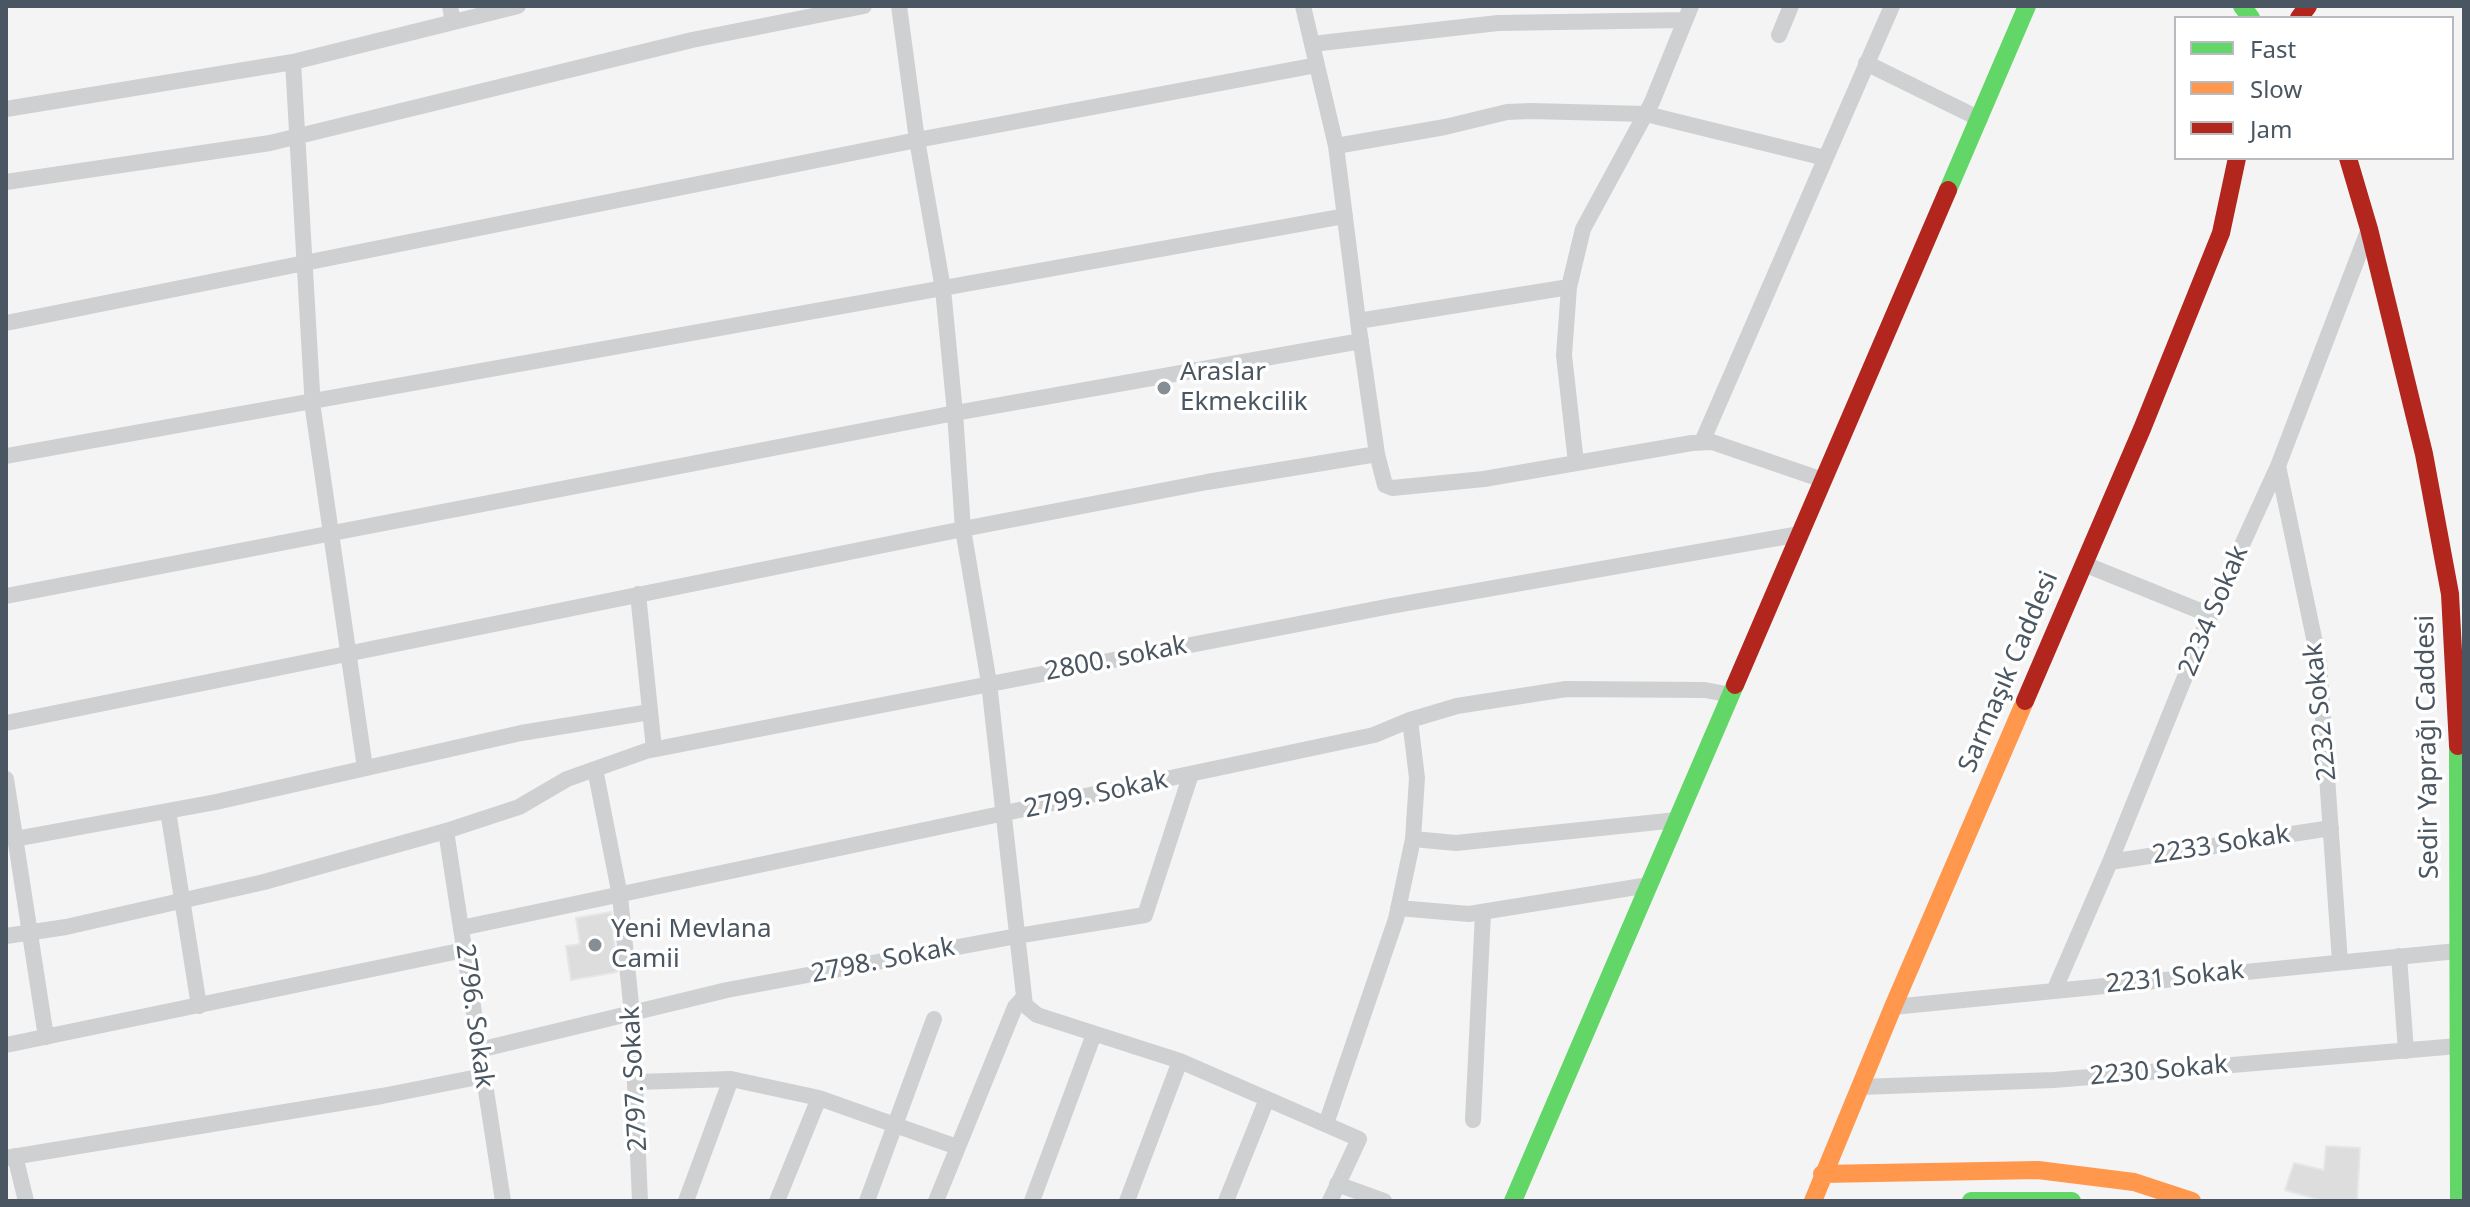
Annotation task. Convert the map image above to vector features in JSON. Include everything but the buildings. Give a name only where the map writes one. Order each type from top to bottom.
[{"type":"street","points":[[6,109],[293,62],[452,14],[518,6]]},
{"type":"street","points":[[6,182],[270,143],[692,40],[864,6]]},
{"type":"street","points":[[899,6],[917,140],[943,289],[963,529],[989,683],[1025,1005],[1037,1015],[1180,1061],[1359,1139],[1330,1201]]},
{"type":"street","points":[[1303,6],[1336,146],[1377,454],[1385,485],[1392,488],[1484,479],[1702,442],[1712,442],[1823,480]]},
{"type":"street","points":[[1779,35],[1791,6]]},
{"type":"street","points":[[1702,442],[1892,6]]},
{"type":"street","points":[[1513,1201],[2027,6]]},
{"type":"street","points":[[1312,44],[1498,23],[1688,13],[1646,114],[1583,229],[1569,287],[1564,355],[1576,463]]},
{"type":"street","points":[[293,62],[313,401],[365,768]]},
{"type":"street","points":[[1866,63],[1980,119]]},
{"type":"street","points":[[6,323],[917,140],[1317,65]]},
{"type":"street","points":[[1336,146],[1445,127],[1507,112],[1646,114],[1825,158]]},
{"type":"street","name":"Sarmaşık Caddesi","points":[[1813,1201],[1893,1007],[2142,429],[2221,233],[2237,160]]},
{"type":"street","name":"Sedir Yaprağı Caddesi","points":[[2349,160],[2369,229],[2424,454],[2450,594],[2458,720],[2459,1154]]},
{"type":"street","points":[[6,456],[1345,216]]},
{"type":"street","name":"2234 Sokak","points":[[2054,991],[2210,615],[2278,466],[2369,229]]},
{"type":"street","points":[[1358,321],[1569,287]]},
{"type":"street","points":[[6,596],[955,413],[1361,341]]},
{"type":"street","points":[[6,723],[963,529],[1207,482],[1377,454]]},
{"type":"street","name":"2232 Sokak","points":[[2278,466],[2319,662],[2340,962]]},
{"type":"street","name":"2800. sokak","points":[[6,936],[66,927],[264,882],[446,831],[519,807],[567,779],[654,749],[1519,582],[1800,534]]},
{"type":"street","points":[[2084,564],[2210,615]]},
{"type":"street","points":[[638,594],[654,749]]},
{"type":"street","name":"2799. Sokak","points":[[461,928],[1374,735],[1457,706],[1566,689],[1705,690],[1731,695]]},
{"type":"street","points":[[15,839],[168,811],[521,733],[650,712]]},
{"type":"street","points":[[1326,1124],[1398,908],[1413,839],[1417,778],[1410,720]]},
{"type":"street","name":"2797. Sokak","points":[[595,769],[620,896],[632,1014],[640,1201]]},
{"type":"street","name":"2798. Sokak","points":[[479,1050],[727,990],[1145,915],[1191,774]]},
{"type":"street","points":[[6,779],[46,1037]]},
{"type":"street","points":[[168,811],[199,1006]]},
{"type":"street","points":[[1413,839],[1456,843],[1677,820]]},
{"type":"street","name":"2233 Sokak","points":[[2110,862],[2331,828]]},
{"type":"street","name":"2796. Sokak","points":[[446,831],[503,1201]]},
{"type":"street","points":[[1398,908],[1483,913],[1649,885]]},
{"type":"street","points":[[1473,1120],[1483,913]]},
{"type":"street","points":[[6,1045],[464,950]]},
{"type":"street","name":"2231 Sokak","points":[[1893,1007],[2457,951]]},
{"type":"street","points":[[2399,956],[2406,1051]]},
{"type":"street","points":[[936,1201],[1015,1007],[1023,998]]},
{"type":"street","points":[[867,1201],[934,1019]]},
{"type":"street","points":[[1032,1201],[1094,1034]]},
{"type":"street","name":"2230 Sokak","points":[[1860,1087],[2054,1080],[2458,1046]]},
{"type":"street","points":[[1127,1201],[1180,1061]]},
{"type":"street","points":[[26,1201],[11,1157],[382,1096],[483,1076]]},
{"type":"street","points":[[636,1082],[731,1079],[819,1098],[957,1147]]},
{"type":"street","points":[[686,1201],[731,1079]]},
{"type":"street","points":[[777,1201],[819,1098]]},
{"type":"street","points":[[1226,1201],[1267,1099]]},
{"type":"street","points":[[2448,1201],[2459,1154]]},
{"type":"street","points":[[2459,1154],[2459,1201]]},
{"type":"street","points":[[1822,1174],[2038,1170],[2134,1182],[2192,1201]]},
{"type":"street","points":[[1337,1184],[1384,1201]]},
{"type":"street","points":[[1971,1201],[2072,1201]]},
{"type":"traffic: fast","points":[[1948,190],[2027,6]]},
{"type":"traffic: fast","points":[[2242,6],[2250,16]]},
{"type":"traffic: fast","points":[[1513,1201],[1735,685]]},
{"type":"traffic: fast","points":[[2458,746],[2459,1201]]},
{"type":"traffic: fast","points":[[1971,1201],[2072,1201]]},
{"type":"traffic: slow","points":[[1813,1201],[2025,701]]},
{"type":"traffic: slow","points":[[1822,1174],[2038,1170],[2134,1182],[2192,1201]]},
{"type":"traffic: jam","points":[[2300,16],[2308,6]]},
{"type":"traffic: jam","points":[[2025,701],[2142,429],[2221,233],[2237,160]]},
{"type":"traffic: jam","points":[[2349,160],[2369,229],[2424,454],[2450,594],[2458,746]]},
{"type":"traffic: jam","points":[[1735,685],[1948,190]]},
{"type":"place","name":"Araslar Ekmekcilik","points":[[1164,388]]},
{"type":"place","name":"Yeni Mevlana Camii","points":[[595,945]]}]
